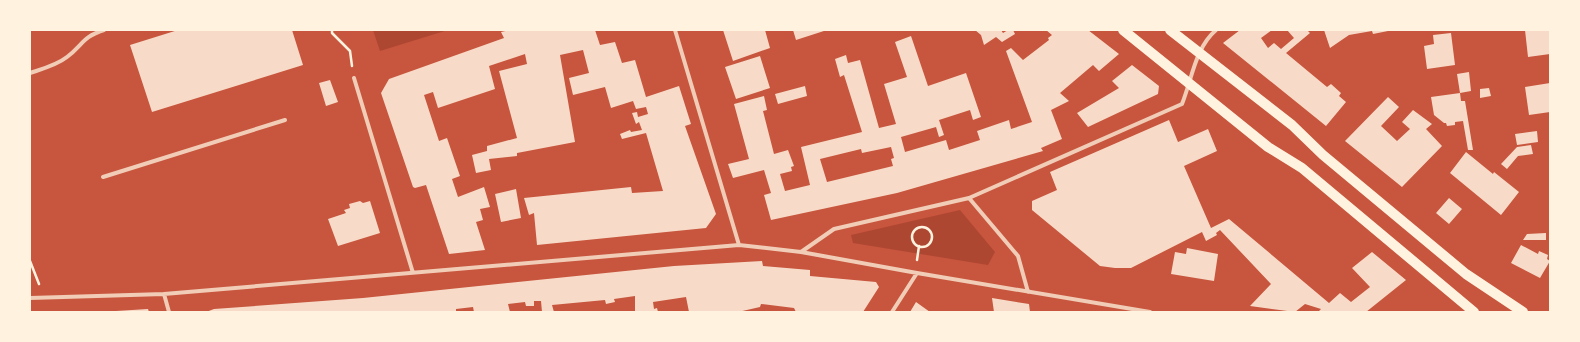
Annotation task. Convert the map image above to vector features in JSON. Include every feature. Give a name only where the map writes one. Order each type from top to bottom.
[{"type":"main road","points":[[1124,30],[1268,147],[1302,168],[1320,182],[1474,312]]},
{"type":"main road","points":[[1170,30],[1292,125],[1323,155],[1466,274],[1523,312]]},
{"type":"street","points":[[30,73],[46,68],[67,58],[90,34],[104,30]]},
{"type":"street","points":[[675,30],[739,245]]},
{"type":"street","points":[[801,252],[834,229],[969,198],[1182,104],[1199,54],[1208,37],[1216,30]]},
{"type":"street","points":[[354,78],[413,273]]},
{"type":"street","points":[[103,177],[285,120]]},
{"type":"street","points":[[969,198],[1018,256],[1028,292]]},
{"type":"street","points":[[30,298],[164,294],[739,245],[801,252],[1150,312]]},
{"type":"street","points":[[892,312],[917,273]]},
{"type":"street","points":[[164,294],[169,312]]},
{"type":"path","points":[[332,30],[332,33],[350,51],[354,78]]},
{"type":"path","points":[[925,227],[931,232],[932,239],[927,245],[919,246],[913,241],[912,234],[917,228],[925,227]]},
{"type":"path","points":[[30,261],[45,297]]},
{"type":"shaded area","points":[[373,30],[448,30],[380,51]]},
{"type":"shaded area","points":[[960,210],[995,252],[988,265],[853,243],[851,235]]},
{"type":"building","points":[[178,30],[292,30],[303,65],[152,112],[130,45]]},
{"type":"building","points":[[510,30],[595,30],[600,45],[615,42],[622,63],[635,60],[646,97],[679,86],[691,124],[685,126],[716,214],[706,228],[537,245],[534,213],[529,215],[524,198],[631,187],[632,193],[663,191],[646,133],[622,139],[620,134],[630,130],[631,132],[642,130],[639,122],[636,124],[632,113],[637,112],[638,117],[648,114],[646,107],[636,109],[633,101],[611,108],[605,87],[573,95],[569,78],[589,73],[583,50],[560,55],[575,142],[517,153],[517,156],[489,159],[491,170],[476,173],[472,155],[487,151],[487,146],[517,138],[499,71],[527,64],[525,54],[489,66],[495,89],[438,108],[433,92],[424,95],[439,141],[447,138],[460,176],[452,179],[458,197],[484,187],[490,207],[480,209],[483,220],[476,222],[485,250],[449,254],[426,185],[415,188],[413,187],[381,93],[389,79],[504,38],[501,32]]},
{"type":"building","points":[[723,30],[765,30],[770,48],[733,61]]},
{"type":"building","points":[[793,30],[827,30],[796,40]]},
{"type":"building","points":[[975,30],[1001,30],[1003,33],[1008,30],[1013,30],[1015,34],[1002,42],[996,37],[984,45],[981,35]]},
{"type":"building","points":[[1046,30],[1088,30],[1119,54],[1099,71],[1093,65],[1060,93],[1069,101],[1051,110],[1062,139],[1041,148],[1043,151],[897,193],[771,220],[764,195],[771,193],[764,170],[733,178],[728,164],[749,159],[734,104],[764,96],[767,110],[763,111],[774,154],[788,150],[794,166],[791,167],[792,171],[780,174],[785,191],[810,185],[801,147],[862,132],[844,75],[840,77],[835,59],[846,55],[848,63],[860,60],[879,128],[896,124],[884,84],[907,77],[895,42],[911,36],[928,86],[966,73],[981,117],[973,120],[970,110],[939,120],[944,135],[939,137],[936,127],[901,137],[905,152],[946,140],[949,150],[980,140],[977,131],[1009,120],[1011,129],[1032,122],[1006,51],[1011,48],[1023,60],[1049,40],[1048,38],[1052,35]],"holes":[[[891,147],[894,158],[891,159],[893,166],[827,182],[820,159],[861,149],[862,153]]]},
{"type":"building","points":[[1240,30],[1272,30],[1261,38],[1268,48],[1274,43],[1281,49],[1294,38],[1287,30],[1307,30],[1310,33],[1286,53],[1327,87],[1331,84],[1341,93],[1339,96],[1346,102],[1326,126],[1223,43]]},
{"type":"building","points":[[1324,30],[1388,31],[1373,34],[1372,31],[1349,35],[1330,48]]},
{"type":"building","points":[[1525,30],[1550,30],[1550,54],[1528,57]]},
{"type":"building","points":[[1451,33],[1455,65],[1427,69],[1424,46],[1434,44],[1433,35]]},
{"type":"building","points":[[760,56],[770,88],[736,99],[725,67]]},
{"type":"building","points":[[1132,65],[1159,86],[1158,94],[1088,127],[1077,113],[1119,88],[1112,81]]},
{"type":"building","points":[[1469,72],[1471,91],[1460,93],[1457,74]]},
{"type":"building","points":[[330,80],[338,102],[326,106],[319,83]]},
{"type":"building","points":[[1550,83],[1550,112],[1529,115],[1525,87]]},
{"type":"building","points":[[805,86],[807,96],[778,104],[775,94]]},
{"type":"building","points":[[1489,88],[1491,96],[1480,98],[1480,89]]},
{"type":"building","points":[[1460,93],[1461,101],[1465,101],[1473,150],[1468,150],[1463,121],[1455,122],[1455,125],[1447,126],[1446,123],[1434,115],[1431,97]]},
{"type":"building","points":[[1388,97],[1399,107],[1381,126],[1397,141],[1410,129],[1402,122],[1413,110],[1432,124],[1426,129],[1442,146],[1402,187],[1345,141]]},
{"type":"building","points":[[1169,120],[1178,142],[1208,129],[1217,151],[1184,166],[1211,228],[1229,219],[1329,303],[1340,293],[1351,302],[1370,287],[1352,268],[1372,252],[1406,280],[1366,312],[1318,312],[1321,309],[1305,304],[1295,312],[1250,306],[1271,284],[1220,230],[1216,233],[1217,235],[1206,241],[1202,232],[1131,268],[1115,268],[1100,266],[1032,210],[1032,201],[1057,190],[1050,172]]},
{"type":"building","points":[[1537,131],[1538,142],[1517,145],[1515,134]]},
{"type":"building","points":[[1531,145],[1533,154],[1518,156],[1507,169],[1501,164],[1517,147]]},
{"type":"building","points":[[1466,152],[1493,174],[1494,172],[1519,192],[1501,215],[1450,173]]},
{"type":"building","points":[[516,189],[521,218],[501,222],[495,194]]},
{"type":"building","points":[[1449,198],[1462,209],[1449,224],[1436,213]]},
{"type":"building","points":[[360,201],[363,203],[370,201],[380,233],[338,246],[328,219],[346,213],[344,210],[350,208],[349,204]]},
{"type":"building","points":[[1546,233],[1546,240],[1523,240],[1527,234]]},
{"type":"building","points":[[1521,245],[1538,254],[1539,251],[1548,255],[1547,259],[1550,261],[1540,278],[1511,263]]},
{"type":"building","points":[[1187,248],[1218,254],[1214,281],[1171,274],[1175,252],[1186,254]]},
{"type":"building","points":[[762,261],[763,266],[810,270],[810,276],[876,282],[879,287],[863,312],[796,312],[794,308],[761,304],[760,307],[738,312],[689,312],[686,297],[653,302],[654,309],[657,308],[658,312],[635,312],[635,296],[614,299],[615,302],[606,304],[605,300],[552,305],[554,312],[542,312],[541,301],[534,301],[534,306],[526,306],[525,302],[508,304],[510,312],[474,312],[473,307],[456,309],[456,312],[206,312],[214,309],[363,298],[674,266]]},
{"type":"building","points":[[992,298],[1029,304],[1030,312],[994,312]]},
{"type":"building","points":[[916,302],[930,312],[910,312]]},
{"type":"building","points":[[148,309],[149,312],[116,312],[116,311]]}]
